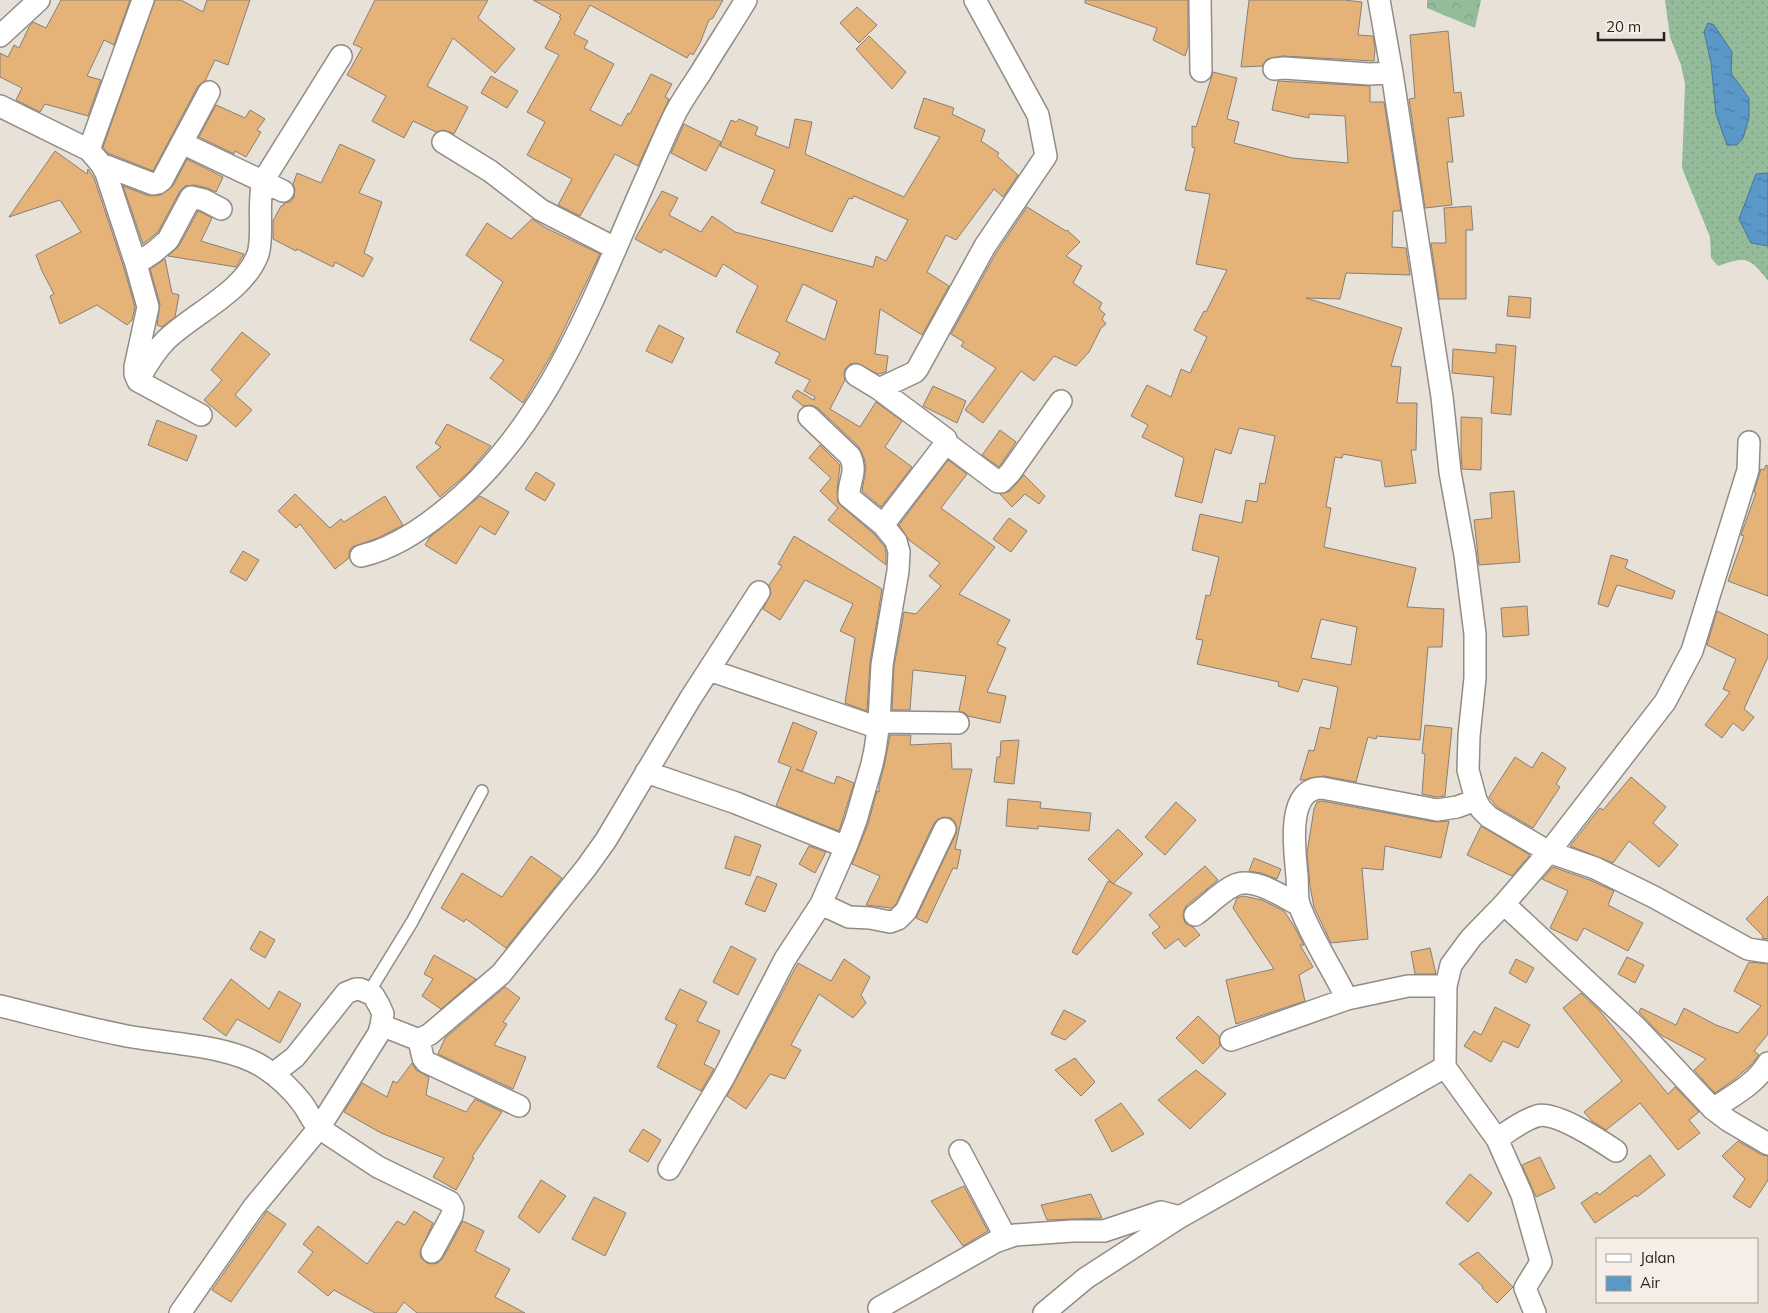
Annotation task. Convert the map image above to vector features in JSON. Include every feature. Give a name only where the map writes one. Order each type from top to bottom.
[{"type":"street","points":[[0,36],[39,0]]},
{"type":"street","points":[[95,157],[143,0]]},
{"type":"street","points":[[361,556],[374,553],[408,537],[454,504],[480,479],[522,428],[550,385],[601,284],[676,111],[746,0]]},
{"type":"street","points":[[879,389],[917,370],[985,246],[1046,156],[1038,115],[975,0]]},
{"type":"street","points":[[1200,0],[1201,71]]},
{"type":"street","points":[[1379,0],[1442,397],[1450,472],[1465,555],[1475,634],[1476,678],[1469,736],[1468,770],[1476,800],[1489,817],[1549,852],[1595,868],[1654,896],[1748,949],[1768,952]]},
{"type":"street","points":[[138,381],[156,351],[167,339],[238,284],[252,266],[260,242],[260,201],[263,181],[341,56]]},
{"type":"street","points":[[1274,69],[1392,74]]},
{"type":"street","points":[[0,106],[95,157],[153,184],[162,180],[209,92]]},
{"type":"street","points":[[443,142],[490,171],[541,210],[615,248]]},
{"type":"street","points":[[182,143],[284,191]]},
{"type":"street","points":[[95,157],[106,173],[136,264],[148,308],[135,374],[138,381],[201,415]]},
{"type":"street","points":[[136,264],[168,240],[191,197],[204,200],[221,209]]},
{"type":"street","points":[[856,375],[879,389],[946,439],[946,443],[998,482],[1001,482],[1010,473],[1061,401]]},
{"type":"street","points":[[669,1169],[724,1077],[785,959],[821,904],[846,847],[872,764],[879,725],[882,665],[898,570],[899,552],[896,541],[883,525],[849,497],[854,475],[854,463],[850,456],[809,417]]},
{"type":"street","points":[[1535,1313],[1525,1288],[1541,1262],[1522,1194],[1497,1138],[1445,1067],[1446,986],[1451,965],[1471,938],[1504,904],[1549,852],[1665,702],[1692,651],[1748,470],[1748,442]]},
{"type":"street","points":[[883,525],[946,443]]},
{"type":"street","points":[[419,1040],[430,1034],[501,974],[595,856],[759,592]]},
{"type":"street","points":[[709,670],[879,725],[958,723]]},
{"type":"street","points":[[646,772],[736,803],[846,847]]},
{"type":"street","points":[[1347,999],[1299,905],[1294,841],[1296,813],[1306,794],[1310,790],[1322,788],[1437,810],[1457,807],[1476,800]]},
{"type":"street","points":[[821,904],[849,918],[870,918],[890,922],[898,919],[906,911],[945,829]]},
{"type":"street","points":[[1195,915],[1226,890],[1235,884],[1244,882],[1260,886],[1299,905]]},
{"type":"street","points":[[1504,904],[1637,1028],[1712,1109],[1768,1144]]},
{"type":"street","points":[[1230,1040],[1347,999],[1408,986],[1446,986]]},
{"type":"street","points":[[180,1313],[254,1208],[319,1128],[379,1033],[383,1014],[373,995],[356,989],[346,993],[294,1057],[273,1074]]},
{"type":"street","points":[[0,1006],[123,1036],[235,1054],[247,1058],[273,1074],[303,1104],[308,1116],[319,1128],[378,1167],[450,1202],[453,1208],[452,1215],[432,1252]]},
{"type":"street","points":[[382,1025],[419,1040]]},
{"type":"street","points":[[419,1040],[423,1058],[426,1062],[519,1106]]},
{"type":"street","points":[[1712,1109],[1746,1088],[1765,1069],[1768,1063]]},
{"type":"street","points":[[1044,1313],[1086,1278],[1180,1217],[1445,1067]]},
{"type":"street","points":[[1497,1138],[1536,1116],[1544,1114],[1589,1134],[1616,1151]]},
{"type":"street","points":[[960,1150],[1006,1238]]},
{"type":"street","points":[[878,1308],[995,1242],[1015,1235],[1104,1231],[1162,1212],[1180,1217]]},
{"type":"lane","points":[[369,992],[412,922],[482,791]]},
{"type":"green space","points":[[1427,0],[1481,0],[1475,28],[1427,8]]},
{"type":"green space","points":[[1665,0],[1768,0],[1768,173],[1756,174],[1751,243],[1768,246],[1768,281],[1752,263],[1741,260],[1718,266],[1711,258],[1710,237],[1682,168],[1685,84],[1681,65],[1670,37]],"holes":[[[1704,33],[1732,52],[1731,73],[1749,98],[1716,114],[1711,63]]]},
{"type":"water","points":[[1708,23],[1714,25],[1732,52],[1731,73],[1749,98],[1749,118],[1743,138],[1737,145],[1727,145],[1716,114],[1711,63],[1704,32]]},
{"type":"water","points":[[1768,173],[1768,246],[1751,243],[1739,219],[1756,174]]},
{"type":"building","points":[[61,0],[130,0],[114,45],[104,40],[87,76],[101,80],[88,116],[45,104],[40,112],[16,100],[22,88],[0,77],[0,53],[8,57],[14,45],[19,48],[33,22],[46,28]]},
{"type":"building","points":[[155,0],[181,0],[203,12],[207,0],[250,0],[228,65],[215,60],[205,81],[198,86],[153,171],[108,153],[103,147]]},
{"type":"building","points":[[375,0],[488,0],[478,18],[515,49],[495,73],[453,38],[427,86],[468,107],[454,134],[444,130],[436,132],[413,121],[404,138],[372,121],[386,96],[347,75],[362,48],[353,44]]},
{"type":"building","points":[[533,0],[723,0],[713,18],[709,20],[693,55],[690,53],[687,58],[590,5],[574,34],[588,41],[584,48],[614,64],[590,110],[621,126],[628,113],[630,114],[651,74],[672,84],[665,97],[669,99],[638,166],[615,154],[580,216],[558,205],[572,179],[527,155],[545,122],[527,112],[559,55],[545,48],[561,18],[559,17],[561,15]]},
{"type":"building","points":[[1085,0],[1188,0],[1188,47],[1185,56],[1153,40],[1157,28],[1085,3]]},
{"type":"building","points":[[1249,0],[1344,0],[1362,2],[1358,35],[1373,36],[1374,61],[1283,56],[1267,59],[1262,66],[1241,67]]},
{"type":"building","points":[[857,7],[877,25],[859,43],[840,23]]},
{"type":"building","points":[[1448,31],[1454,93],[1461,92],[1464,116],[1448,118],[1453,162],[1447,162],[1452,205],[1425,208],[1409,99],[1415,98],[1410,35]]},
{"type":"building","points":[[869,36],[906,72],[892,89],[856,49]]},
{"type":"building","points":[[1213,72],[1237,78],[1227,119],[1239,122],[1234,143],[1292,158],[1348,163],[1345,116],[1309,114],[1309,118],[1272,110],[1278,81],[1370,86],[1370,102],[1384,102],[1401,211],[1393,211],[1392,247],[1406,248],[1410,275],[1346,273],[1340,299],[1306,298],[1402,328],[1391,366],[1401,367],[1397,403],[1417,403],[1416,450],[1411,450],[1416,483],[1385,487],[1381,461],[1343,454],[1342,458],[1335,457],[1326,507],[1331,508],[1324,547],[1416,568],[1407,607],[1444,609],[1442,647],[1428,647],[1420,740],[1377,736],[1376,739],[1368,737],[1356,782],[1324,776],[1300,780],[1309,750],[1314,751],[1320,727],[1330,729],[1338,687],[1303,679],[1298,692],[1278,686],[1279,682],[1197,664],[1203,640],[1196,639],[1206,595],[1210,596],[1219,557],[1192,550],[1200,514],[1242,523],[1246,500],[1257,502],[1260,483],[1265,484],[1275,436],[1239,428],[1231,454],[1215,449],[1202,503],[1175,496],[1184,458],[1142,437],[1148,425],[1131,416],[1147,385],[1171,397],[1181,369],[1190,373],[1207,337],[1194,330],[1204,311],[1206,312],[1227,270],[1196,264],[1210,194],[1185,190],[1195,148],[1192,147],[1192,126],[1196,127]],"holes":[[[1321,619],[1357,627],[1351,665],[1311,658]]]},
{"type":"building","points":[[491,76],[518,91],[507,108],[481,93]]},
{"type":"building","points":[[924,98],[954,108],[952,114],[985,130],[981,141],[999,153],[997,156],[1018,175],[1003,197],[994,189],[956,240],[946,235],[927,272],[949,286],[922,335],[880,309],[875,354],[888,356],[886,372],[878,374],[857,363],[850,364],[845,369],[845,380],[830,409],[860,427],[876,402],[902,421],[885,447],[912,467],[881,507],[862,491],[866,468],[859,447],[818,408],[811,405],[803,406],[792,397],[797,390],[814,400],[815,397],[804,391],[810,380],[775,363],[780,353],[736,332],[758,286],[723,264],[716,277],[664,249],[661,253],[635,239],[662,191],[678,198],[669,215],[701,232],[712,216],[735,232],[873,267],[876,256],[886,261],[908,220],[854,196],[852,199],[849,198],[832,232],[761,203],[775,170],[720,146],[731,120],[736,122],[739,119],[758,127],[755,135],[789,148],[795,119],[812,122],[805,154],[904,197],[940,137],[914,128]],"holes":[[[803,284],[837,301],[825,340],[786,321]]]},
{"type":"building","points":[[216,105],[245,118],[250,110],[265,119],[257,130],[261,132],[246,157],[235,151],[234,154],[199,137]]},
{"type":"building","points":[[684,124],[721,142],[706,171],[671,153]]},
{"type":"building","points":[[340,144],[375,160],[359,193],[382,202],[364,253],[373,258],[363,277],[335,262],[333,267],[273,239],[273,221],[281,206],[284,203],[290,202],[294,197],[295,190],[293,184],[297,173],[321,183]]},
{"type":"building","points":[[55,151],[87,174],[88,169],[94,178],[135,307],[132,320],[127,325],[97,305],[60,324],[50,296],[54,294],[36,255],[81,232],[60,200],[9,217]]},
{"type":"building","points":[[187,159],[223,177],[216,192],[194,185],[185,186],[180,191],[158,232],[143,244],[123,186],[149,196],[161,195],[173,186]]},
{"type":"building","points":[[1471,206],[1473,230],[1466,230],[1466,299],[1439,299],[1431,243],[1446,243],[1444,208]]},
{"type":"building","points":[[1027,207],[1067,230],[1080,242],[1066,256],[1082,266],[1073,283],[1102,303],[1099,309],[1105,314],[1102,319],[1106,324],[1101,328],[1089,352],[1076,366],[1054,356],[1034,381],[1021,371],[983,423],[965,410],[996,368],[961,346],[964,342],[951,334],[996,253]]},
{"type":"building","points":[[198,211],[212,218],[201,241],[244,254],[236,267],[168,256],[179,246]]},
{"type":"building","points":[[532,219],[546,228],[600,254],[553,352],[523,403],[490,378],[504,360],[470,340],[503,282],[466,255],[487,223],[511,239]]},
{"type":"building","points":[[165,259],[172,293],[179,295],[175,317],[162,327],[157,325],[160,304],[150,269]]},
{"type":"building","points":[[1509,296],[1531,298],[1530,318],[1507,316]]},
{"type":"building","points":[[659,325],[684,338],[672,363],[646,351]]},
{"type":"building","points":[[242,332],[270,354],[235,395],[252,410],[236,427],[204,400],[222,380],[211,370]]},
{"type":"building","points":[[1496,344],[1516,346],[1511,415],[1491,413],[1494,377],[1452,373],[1453,349],[1496,353]]},
{"type":"building","points":[[933,386],[966,401],[957,423],[923,406]]},
{"type":"building","points":[[1461,417],[1482,418],[1481,470],[1462,469]]},
{"type":"building","points":[[157,420],[197,436],[187,461],[148,445]]},
{"type":"building","points":[[447,424],[491,446],[469,472],[440,497],[416,467],[441,447],[435,443]]},
{"type":"building","points":[[1000,430],[1016,442],[999,467],[982,455]]},
{"type":"building","points":[[820,445],[840,465],[837,491],[838,503],[874,534],[885,547],[886,565],[828,520],[838,508],[820,491],[831,478],[809,458]]},
{"type":"building","points":[[948,460],[967,474],[941,508],[995,547],[959,594],[1010,620],[997,644],[1006,648],[987,692],[1006,696],[1000,723],[968,716],[959,711],[966,676],[913,670],[910,710],[892,710],[894,666],[904,612],[916,614],[941,586],[929,576],[940,563],[909,540],[899,525]]},
{"type":"building","points":[[1766,465],[1768,466],[1768,596],[1728,581],[1744,536],[1741,535],[1756,493],[1754,492],[1761,469],[1764,470]]},
{"type":"building","points":[[536,472],[555,484],[545,501],[525,489]]},
{"type":"building","points":[[1024,475],[1045,496],[1039,504],[1025,494],[1012,507],[1000,494],[1010,491]]},
{"type":"building","points":[[1514,491],[1520,562],[1479,565],[1474,520],[1492,518],[1490,493]]},
{"type":"building","points":[[295,494],[330,528],[341,519],[344,522],[385,496],[403,525],[378,538],[352,547],[349,552],[349,558],[335,569],[300,524],[296,528],[278,511]]},
{"type":"building","points":[[480,496],[509,512],[495,535],[480,526],[456,564],[425,545],[430,537]]},
{"type":"building","points":[[1009,518],[1027,531],[1011,552],[993,539]]},
{"type":"building","points":[[794,536],[882,589],[870,663],[867,711],[845,703],[855,638],[840,631],[853,604],[805,580],[780,620],[763,609],[771,593],[769,585],[782,566],[778,564]]},
{"type":"building","points":[[243,551],[259,560],[246,581],[230,572]]},
{"type":"building","points":[[1611,555],[1628,560],[1625,568],[1675,591],[1672,599],[1617,585],[1608,607],[1598,604]]},
{"type":"building","points":[[1527,606],[1529,635],[1503,637],[1501,608]]},
{"type":"building","points":[[1717,611],[1768,635],[1768,657],[1744,709],[1754,717],[1743,731],[1733,723],[1722,738],[1705,725],[1730,692],[1723,689],[1736,659],[1707,645]]},
{"type":"building","points":[[793,722],[817,732],[802,771],[834,784],[837,776],[854,783],[839,831],[776,806],[791,767],[778,762]]},
{"type":"building","points":[[1425,725],[1452,728],[1445,796],[1437,797],[1422,794],[1425,754],[1422,753]]},
{"type":"building","points":[[890,735],[911,735],[910,745],[951,743],[952,769],[972,769],[955,849],[961,850],[957,869],[953,868],[927,923],[916,918],[956,834],[957,828],[951,818],[944,817],[934,823],[896,904],[891,908],[866,905],[880,876],[852,864],[868,824],[877,791],[879,792]]},
{"type":"building","points":[[1019,740],[1014,784],[994,782],[997,757],[1000,757],[1001,741]]},
{"type":"building","points":[[1542,752],[1566,768],[1556,784],[1560,787],[1533,828],[1497,807],[1489,797],[1515,757],[1532,768]]},
{"type":"building","points":[[1631,777],[1666,807],[1653,823],[1678,845],[1659,867],[1629,841],[1613,863],[1570,846],[1600,808],[1603,810]]},
{"type":"building","points":[[1008,799],[1041,802],[1040,808],[1091,813],[1089,831],[1038,826],[1038,829],[1006,826]]},
{"type":"building","points":[[1322,801],[1435,822],[1449,821],[1441,858],[1385,846],[1383,870],[1362,868],[1368,939],[1331,943],[1314,907],[1307,853],[1314,809],[1317,802]]},
{"type":"building","points":[[1176,802],[1196,820],[1165,855],[1145,837]]},
{"type":"building","points":[[1481,826],[1530,855],[1512,876],[1467,855]]},
{"type":"building","points":[[1118,829],[1143,854],[1113,884],[1088,859]]},
{"type":"building","points":[[735,836],[761,845],[750,876],[725,868]]},
{"type":"building","points":[[809,846],[826,852],[815,873],[799,864]]},
{"type":"building","points":[[531,856],[562,878],[506,948],[466,919],[464,922],[441,908],[462,873],[502,897]]},
{"type":"building","points":[[1254,858],[1281,869],[1277,879],[1249,871]]},
{"type":"building","points":[[1205,866],[1218,880],[1187,905],[1183,916],[1185,923],[1193,927],[1200,935],[1185,947],[1178,939],[1165,949],[1152,933],[1160,927],[1149,915]]},
{"type":"building","points":[[1553,867],[1614,891],[1608,905],[1643,923],[1628,951],[1584,928],[1577,941],[1550,928],[1568,891],[1542,879]]},
{"type":"building","points":[[757,876],[777,884],[765,912],[745,904]]},
{"type":"building","points":[[1108,881],[1132,893],[1077,955],[1072,952]]},
{"type":"building","points":[[1243,896],[1262,900],[1284,911],[1304,945],[1300,945],[1313,967],[1299,975],[1305,1001],[1236,1024],[1226,980],[1274,969],[1233,908],[1237,898]]},
{"type":"building","points":[[1768,896],[1768,939],[1762,938],[1763,936],[1746,919]]},
{"type":"building","points":[[260,931],[275,940],[265,958],[250,949]]},
{"type":"building","points":[[731,946],[756,959],[738,995],[713,982]]},
{"type":"building","points":[[1430,948],[1436,974],[1415,974],[1411,952]]},
{"type":"building","points":[[434,955],[476,979],[441,1009],[422,996],[433,979],[424,974]]},
{"type":"building","points":[[1627,957],[1644,965],[1635,983],[1618,974]]},
{"type":"building","points":[[844,959],[870,977],[861,995],[866,1003],[853,1018],[819,994],[791,1045],[801,1050],[785,1079],[770,1074],[746,1109],[727,1096],[798,963],[831,981]]},
{"type":"building","points":[[1516,959],[1534,968],[1526,983],[1509,973]]},
{"type":"building","points":[[1749,962],[1768,964],[1768,1034],[1754,1051],[1759,1055],[1750,1066],[1715,1093],[1694,1070],[1706,1059],[1661,1035],[1639,1012],[1641,1008],[1676,1025],[1684,1008],[1716,1025],[1738,1033],[1761,1006],[1734,991]]},
{"type":"building","points":[[231,979],[269,1009],[279,991],[301,1004],[280,1043],[237,1019],[226,1036],[203,1019]]},
{"type":"building","points":[[505,987],[520,998],[503,1022],[507,1024],[494,1045],[526,1057],[513,1089],[438,1054],[445,1038]]},
{"type":"building","points":[[680,989],[707,1002],[697,1021],[720,1031],[704,1064],[714,1069],[701,1091],[657,1067],[677,1025],[665,1019]]},
{"type":"building","points":[[1581,993],[1599,1010],[1668,1094],[1675,1087],[1699,1112],[1689,1120],[1700,1133],[1678,1150],[1640,1103],[1606,1130],[1592,1121],[1584,1112],[1622,1081],[1563,1008]]},
{"type":"building","points":[[1495,1007],[1530,1025],[1518,1048],[1503,1041],[1491,1062],[1464,1046],[1474,1031],[1481,1035]]},
{"type":"building","points":[[1064,1010],[1086,1021],[1065,1040],[1051,1034]]},
{"type":"building","points":[[1198,1016],[1219,1036],[1220,1046],[1203,1064],[1176,1038]]},
{"type":"building","points":[[1075,1058],[1095,1082],[1081,1096],[1055,1070]]},
{"type":"building","points":[[412,1063],[416,1070],[429,1077],[426,1095],[466,1112],[475,1099],[502,1112],[472,1157],[474,1158],[456,1190],[433,1177],[444,1158],[381,1133],[344,1112],[362,1083],[387,1097],[393,1081],[397,1083]]},
{"type":"building","points":[[1196,1070],[1226,1094],[1190,1129],[1158,1100]]},
{"type":"building","points":[[1121,1103],[1144,1134],[1112,1152],[1095,1120]]},
{"type":"building","points":[[643,1129],[661,1140],[648,1162],[629,1151]]},
{"type":"building","points":[[1738,1141],[1762,1155],[1768,1156],[1768,1180],[1750,1208],[1733,1197],[1745,1179],[1722,1156]]},
{"type":"building","points":[[1650,1155],[1665,1175],[1637,1197],[1636,1195],[1595,1223],[1581,1203],[1597,1192],[1599,1195]]},
{"type":"building","points":[[1540,1157],[1555,1188],[1536,1197],[1522,1165]]},
{"type":"building","points":[[1470,1174],[1492,1193],[1468,1222],[1446,1203]]},
{"type":"building","points":[[541,1180],[566,1196],[539,1233],[518,1217]]},
{"type":"building","points":[[964,1186],[988,1231],[963,1246],[931,1201]]},
{"type":"building","points":[[1091,1194],[1102,1218],[1047,1220],[1041,1205]]},
{"type":"building","points":[[594,1197],[626,1213],[605,1256],[572,1239]]},
{"type":"building","points":[[267,1211],[286,1224],[231,1302],[212,1290]]},
{"type":"building","points":[[414,1211],[433,1223],[420,1252],[421,1258],[427,1263],[438,1263],[443,1258],[463,1221],[484,1231],[475,1251],[510,1269],[495,1297],[525,1313],[417,1313],[404,1302],[396,1313],[375,1313],[334,1290],[328,1296],[298,1272],[313,1252],[303,1244],[318,1226],[367,1264],[397,1221],[405,1225]]},
{"type":"building","points":[[1478,1252],[1513,1287],[1497,1303],[1459,1264]]}]
